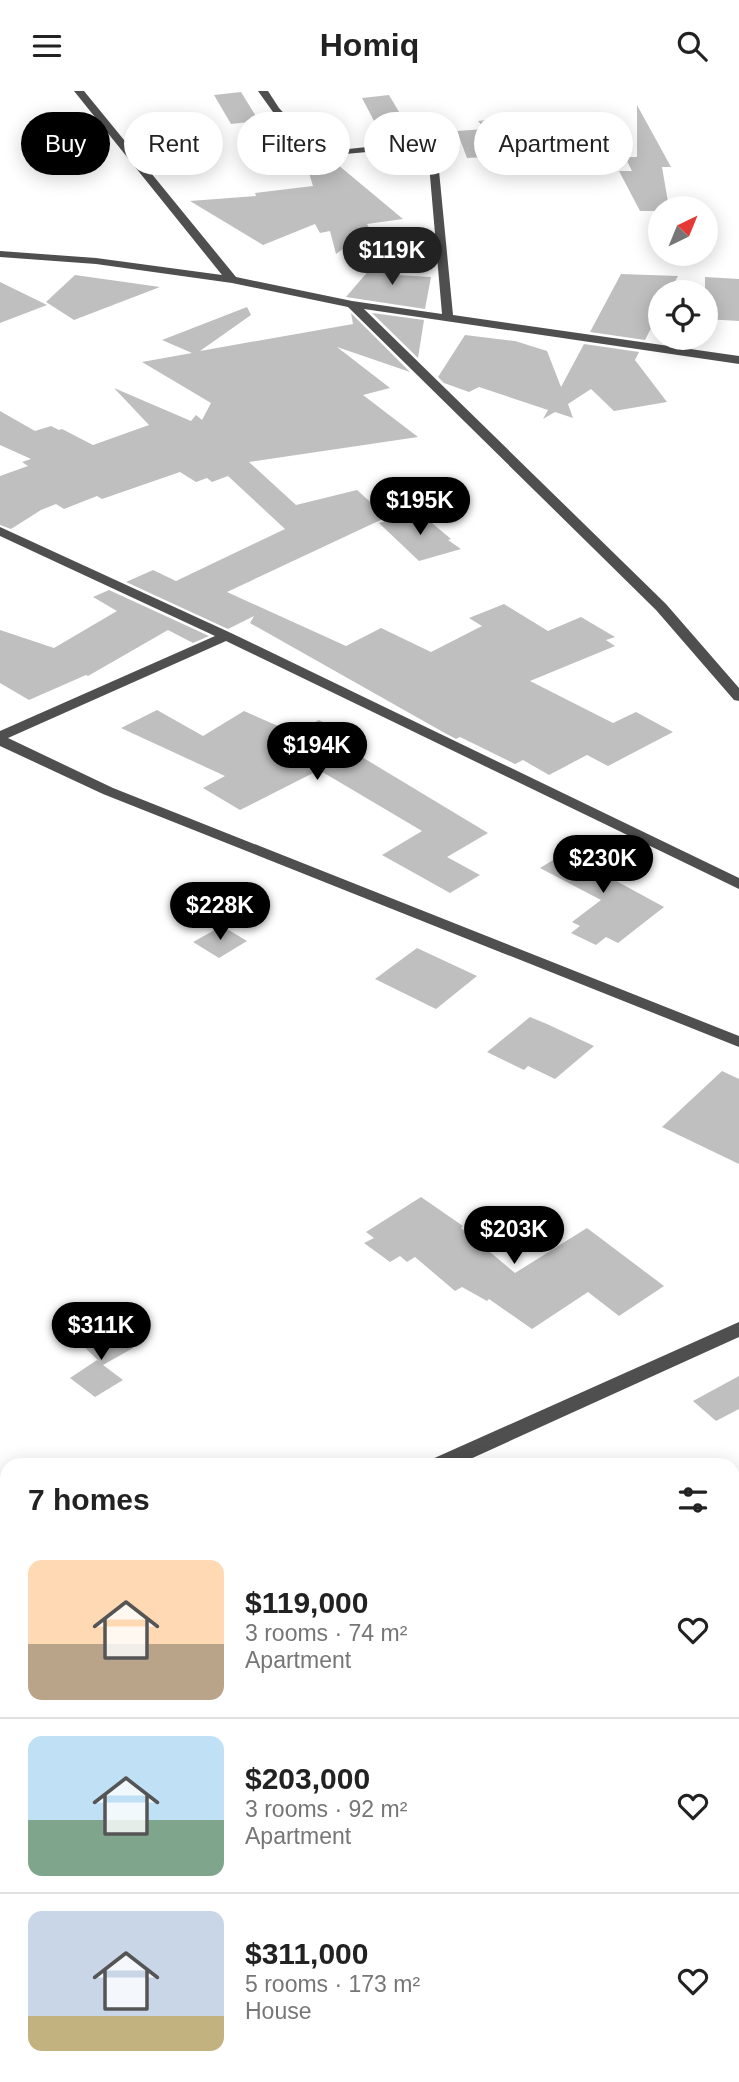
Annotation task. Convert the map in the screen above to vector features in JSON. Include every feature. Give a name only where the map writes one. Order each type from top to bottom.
[{"type":"street","points":[[79,91],[232,280]]},
{"type":"street","points":[[263,91],[276,110],[317,155],[423,144],[433,152],[448,318]]},
{"type":"street","points":[[0,254],[96,261],[232,280],[352,304],[739,360]]},
{"type":"street","points":[[352,304],[661,607],[739,697]]},
{"type":"street","points":[[0,531],[226,636],[739,884]]},
{"type":"street","points":[[0,738],[226,636]]},
{"type":"street","points":[[0,738],[108,791],[739,1042]]},
{"type":"street","points":[[453,1458],[739,1329]]},
{"type":"building","points":[[241,92],[253,112],[237,112],[237,123],[231,124],[214,95]]},
{"type":"building","points":[[389,95],[399,112],[369,112],[362,98]]},
{"type":"building","points":[[637,105],[671,167],[662,167],[667,196],[648,196],[648,211],[640,211],[621,175],[633,175],[633,157],[637,157]]},
{"type":"building","points":[[474,130],[474,158],[467,158],[460,131]]},
{"type":"building","points":[[310,175],[350,175],[403,219],[367,224],[370,229],[336,254],[330,231],[320,233],[315,224],[263,245],[190,201],[256,196],[255,193],[313,186]]},
{"type":"building","points":[[382,255],[397,275],[431,277],[425,309],[346,297]]},
{"type":"building","points":[[621,274],[678,276],[676,280],[648,280],[648,334],[645,340],[590,332]]},
{"type":"building","points":[[75,275],[160,287],[74,320],[46,302]]},
{"type":"building","points":[[705,277],[739,279],[739,321],[718,320],[718,280],[705,280]]},
{"type":"building","points":[[0,282],[47,305],[0,323]]},
{"type":"building","points":[[247,307],[251,315],[200,351],[353,324],[351,313],[410,372],[337,347],[390,388],[363,395],[418,437],[249,462],[296,505],[357,490],[387,517],[227,592],[346,646],[381,628],[431,652],[482,626],[469,618],[504,604],[548,631],[581,617],[615,637],[606,640],[615,646],[530,681],[613,723],[636,712],[673,732],[608,766],[587,755],[549,775],[523,760],[515,764],[460,737],[456,739],[443,732],[250,623],[254,616],[228,629],[126,582],[153,570],[176,581],[285,529],[228,476],[212,482],[207,478],[196,482],[180,472],[102,499],[97,496],[64,509],[56,504],[11,529],[0,525],[0,476],[28,466],[22,462],[31,459],[0,445],[0,411],[35,431],[51,426],[93,445],[149,425],[114,388],[191,421],[196,415],[202,420],[211,403],[142,362],[192,353],[162,340]]},
{"type":"building","points":[[372,313],[424,320],[418,358]]},
{"type":"building","points":[[465,335],[515,341],[547,351],[561,387],[584,344],[639,352],[635,360],[667,402],[614,411],[591,389],[568,404],[573,418],[555,412],[543,419],[548,410],[479,387],[469,392],[444,383],[438,377]]},
{"type":"building","points":[[420,513],[461,549],[419,561],[379,523]]},
{"type":"building","points":[[109,590],[209,636],[193,643],[168,630],[88,676],[29,700],[0,683],[0,630],[54,648],[117,611],[93,597]]},
{"type":"building","points":[[157,710],[203,736],[244,711],[294,733],[319,720],[348,736],[337,742],[488,833],[447,857],[480,875],[450,893],[382,855],[422,831],[319,770],[240,810],[203,788],[225,776],[121,728]]},
{"type":"building","points":[[590,848],[599,853],[608,848],[635,861],[609,877],[664,907],[618,943],[606,937],[596,945],[571,933],[580,926],[572,922],[601,900],[540,868],[571,849],[581,854]]},
{"type":"building","points":[[222,926],[247,941],[219,958],[193,942]]},
{"type":"building","points":[[417,948],[477,976],[436,1009],[375,979]]},
{"type":"building","points":[[530,1017],[594,1046],[555,1079],[528,1066],[524,1070],[487,1052]]},
{"type":"building","points":[[722,1071],[739,1079],[739,1164],[662,1127]]},
{"type":"building","points":[[421,1197],[463,1226],[461,1228],[515,1273],[587,1228],[664,1286],[619,1316],[588,1292],[532,1329],[489,1299],[487,1301],[462,1287],[455,1291],[415,1257],[407,1262],[400,1256],[390,1262],[364,1243],[374,1238],[366,1232]]},
{"type":"building","points":[[110,1327],[133,1348],[103,1365],[123,1380],[95,1397],[70,1378],[97,1360],[102,1364],[80,1343]]},
{"type":"building","points":[[739,1376],[739,1409],[716,1421],[693,1401]]}]
